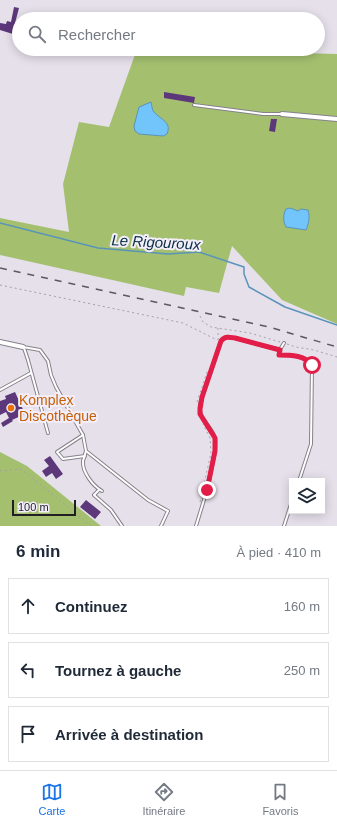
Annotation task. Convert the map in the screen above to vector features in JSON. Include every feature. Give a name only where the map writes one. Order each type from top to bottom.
[{"type":"street","points":[[282,114],[337,119]]},
{"type":"street","points":[[0,342],[23,346]]},
{"type":"lane","points":[[194,105],[263,114],[282,114]]},
{"type":"lane","points":[[196,526],[207,490],[215,451],[215,438],[200,414],[200,404],[221,341],[228,337],[235,338],[280,350]]},
{"type":"lane","points":[[284,343],[279,355],[293,355],[309,362],[312,365],[311,444],[300,478]]},
{"type":"lane","points":[[23,346],[48,433]]},
{"type":"lane","points":[[23,346],[40,350],[48,361],[51,375],[56,387],[83,435],[86,451],[83,462],[85,471],[89,479],[100,491],[94,496],[111,510],[122,526]]},
{"type":"lane","points":[[0,390],[32,373]]},
{"type":"lane","points":[[83,435],[58,452],[63,459],[85,456]]},
{"type":"lane","points":[[86,451],[148,500],[168,511],[161,526]]},
{"type":"lane","points":[[284,526],[289,510]]},
{"type":"path","points":[[0,285],[183,323],[218,340]]},
{"type":"path","points":[[200,316],[203,322],[211,327],[250,334],[337,357]]},
{"type":"path","points":[[0,471],[19,469],[24,472],[91,526]]},
{"type":"green space","points":[[325,54],[337,54],[337,324],[282,300],[232,246],[219,293],[186,287],[184,296],[0,255],[0,218],[69,232],[63,184],[79,122],[109,127],[134,56],[325,56]]},
{"type":"green space","points":[[0,452],[27,466],[101,526],[0,526]]},
{"type":"water","points":[[151,102],[153,111],[167,124],[167,134],[163,136],[139,134],[135,131],[134,126],[139,107]]},
{"type":"water","points":[[290,208],[298,211],[301,209],[308,210],[309,220],[306,230],[286,227],[284,213],[286,209]]},
{"type":"building","points":[[14,7],[19,8],[18,12],[13,12]]},
{"type":"building","points":[[12,17],[12,34],[0,30],[0,23],[6,24],[7,21],[11,22]]},
{"type":"building","points":[[164,92],[195,97],[194,103],[164,98]]},
{"type":"building","points":[[271,119],[277,119],[275,132],[269,131]]},
{"type":"building","name":"Komplex Discothèque","points":[[15,392],[25,414],[12,420],[13,421],[3,427],[1,423],[9,418],[6,412],[0,415],[0,401],[6,399],[5,396]]},
{"type":"building","points":[[50,456],[63,474],[56,479],[52,473],[46,477],[42,471],[49,466],[44,460]]},
{"type":"building","points":[[86,500],[101,512],[95,519],[80,507]]},
{"type":"waterway","name":"Le Rigouroux","points":[[0,223],[98,248],[168,254],[199,252],[244,267],[244,274],[249,287],[285,307],[337,325]]},
{"type":"railway","points":[[0,268],[269,327],[337,347]]},
{"type":"place","name":"Komplex Discothèque","points":[[11,408]]},
{"type":"route","points":[[207,490],[215,451],[215,438],[200,414],[200,404],[221,341],[228,337],[235,338],[280,350],[279,355],[293,355],[309,362],[312,365]]}]
